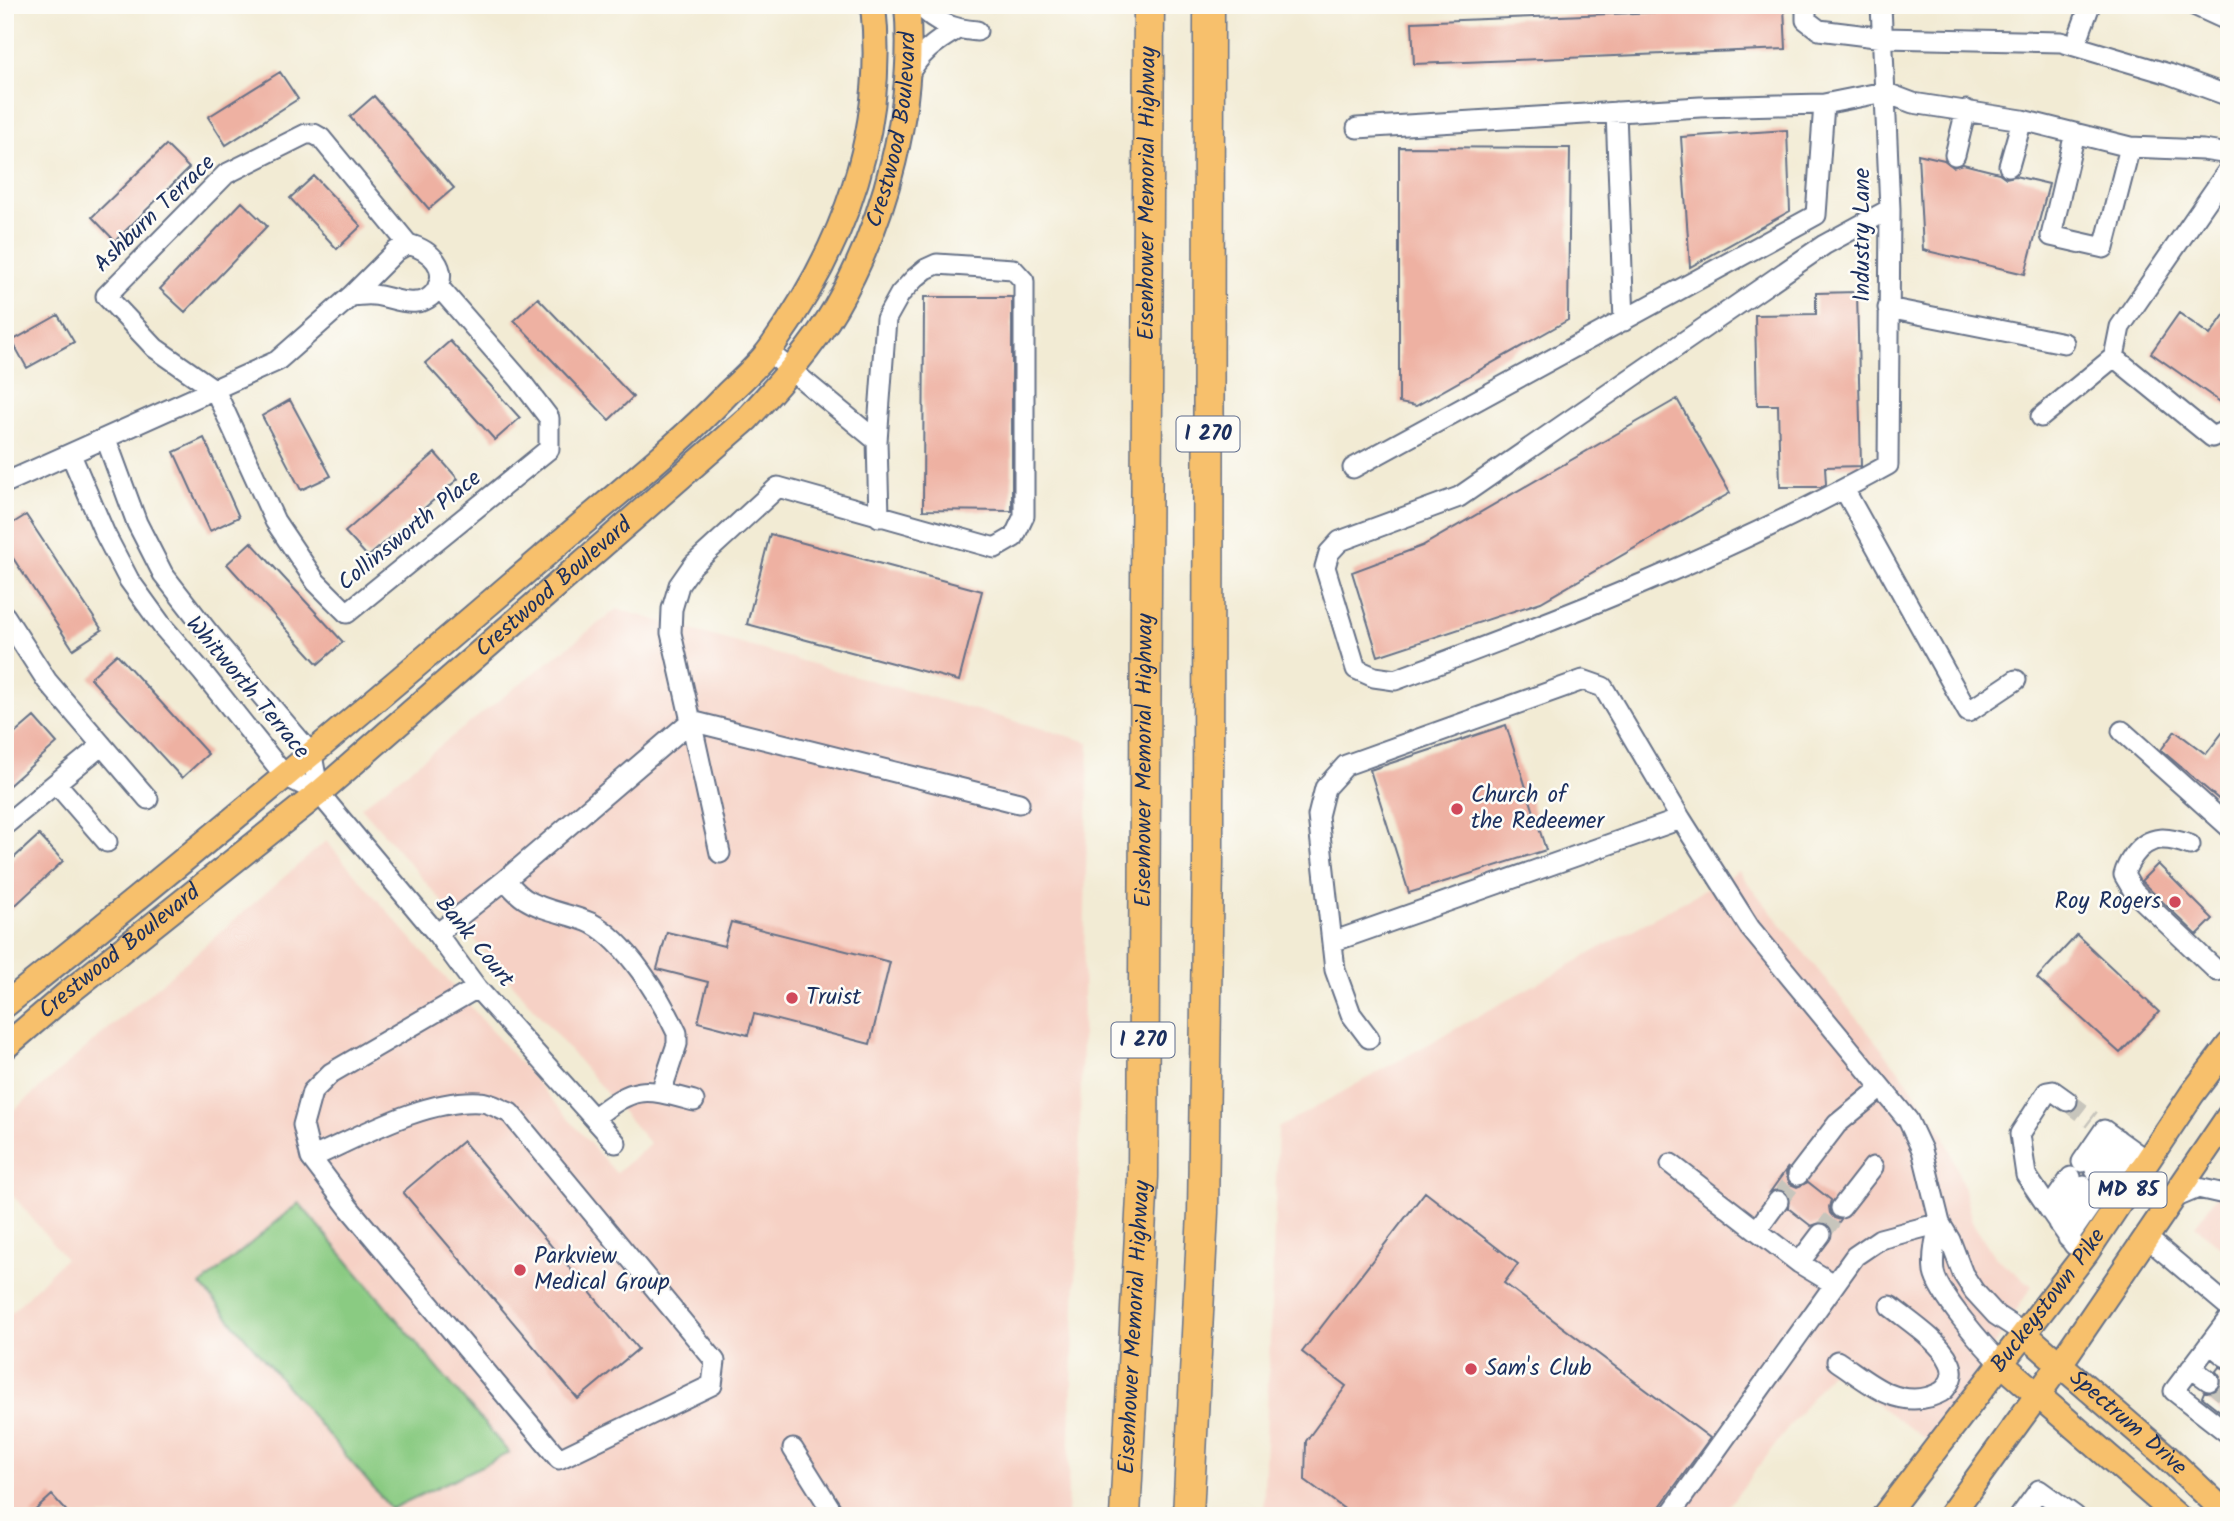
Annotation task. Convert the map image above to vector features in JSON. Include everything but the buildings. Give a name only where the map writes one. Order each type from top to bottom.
[{"type":"highway","name":"Eisenhower Memorial Highway","points":[[1125,1516],[1143,1177],[1149,5]]},
{"type":"highway","name":"I 270","points":[[1188,1516],[1203,1212],[1208,835],[1209,5]]},
{"type":"main road","name":"Crestwood Boulevard","points":[[5,1005],[313,755],[704,419],[769,352],[815,281],[844,221],[864,158],[873,93],[873,5]]},
{"type":"main road","name":"Crestwood Boulevard","points":[[5,1047],[68,993],[319,793],[747,419],[792,369],[835,308],[873,232],[891,168],[908,76],[909,35],[906,5]]},
{"type":"main road","name":"Buckeystown Pike","points":[[1884,1516],[2025,1334],[2065,1231],[2118,1140],[2192,1094],[2229,1045]]},
{"type":"main road","name":"Buckeystown Pike","points":[[1950,1516],[2060,1364],[2229,1116]]},
{"type":"main road","name":"Spectrum Drive","points":[[2025,1334],[2166,1456],[2229,1516]]},
{"type":"main road","name":"Spectrum Drive","points":[[2002,1364],[2177,1516]]},
{"type":"street","points":[[919,5],[936,21],[956,30],[977,31]]},
{"type":"street","points":[[1806,5],[1806,19],[1819,30],[1884,38],[2061,42],[2169,74],[2229,96]]},
{"type":"street","name":"Industry Lane","points":[[1844,489],[1888,465],[1890,209],[1881,5]]},
{"type":"street","points":[[2075,46],[2091,5]]},
{"type":"street","points":[[2194,5],[2229,21]]},
{"type":"street","points":[[908,76],[916,60],[935,41],[956,30]]},
{"type":"street","points":[[1357,128],[1700,107],[1824,104],[1884,92],[1913,103],[2022,120],[2130,147],[2203,150],[2229,154]]},
{"type":"street","points":[[1353,468],[1816,215],[1824,104]]},
{"type":"street","points":[[1955,155],[1966,110]]},
{"type":"street","points":[[1616,112],[1624,321]]},
{"type":"street","points":[[2009,166],[2022,120]]},
{"type":"street","points":[[2075,133],[2051,236],[2104,248],[2130,147]]},
{"type":"street","name":"Ashburn Terrace","points":[[215,390],[155,348],[106,296],[226,174],[306,134],[314,134],[321,138],[408,244]]},
{"type":"street","points":[[2041,417],[2114,357],[2120,327],[2229,169]]},
{"type":"street","points":[[1890,209],[1824,245],[1459,496],[1340,541],[1329,553],[1325,567],[1356,669],[1374,677],[1395,680],[1517,635],[1707,557],[1844,489],[1968,712],[2015,680]]},
{"type":"street","points":[[5,483],[277,361],[351,296],[396,251],[408,244],[423,248],[435,260],[442,276],[429,298],[419,302],[401,302],[374,295],[351,296]]},
{"type":"street","points":[[720,853],[671,633],[672,609],[679,585],[693,565],[778,487],[879,517],[995,548],[1014,537],[1024,516],[1024,281],[1013,269],[937,264],[926,269],[900,294],[886,320],[877,440],[879,517]]},
{"type":"street","name":"Collinsworth Place","points":[[215,390],[275,521],[316,582],[347,613],[549,449],[549,418],[512,370],[438,286]]},
{"type":"street","points":[[1888,308],[2064,343]]},
{"type":"street","points":[[769,352],[877,440]]},
{"type":"street","points":[[2114,357],[2212,437],[2229,429]]},
{"type":"street","name":"Whitworth Terrace","points":[[106,439],[137,523],[163,574],[208,632],[313,755],[319,793]]},
{"type":"street","name":"Whitworth Terrace","points":[[71,455],[105,534],[129,580],[163,627],[285,776],[319,793]]},
{"type":"street","points":[[5,616],[47,681],[148,799]]},
{"type":"street","points":[[1369,1038],[1351,1014],[1335,970],[1318,816],[1325,788],[1346,765],[1583,680],[1603,687],[1681,819],[1750,928],[1908,1120],[1922,1150],[1940,1223],[1974,1291],[1996,1315],[2025,1334]]},
{"type":"street","points":[[691,721],[1019,803]]},
{"type":"street","points":[[436,934],[505,880],[691,721]]},
{"type":"street","points":[[2122,731],[2229,827]]},
{"type":"street","points":[[5,825],[102,745]]},
{"type":"street","points":[[56,783],[107,842]]},
{"type":"street","name":"Bank Court","points":[[319,793],[436,934],[477,988],[616,1143]]},
{"type":"street","points":[[1332,942],[1681,819]]},
{"type":"street","points":[[2190,845],[2172,839],[2144,844],[2135,853],[2124,875],[2134,892],[2217,971]]},
{"type":"street","points":[[505,880],[522,898],[592,924],[610,934],[627,952],[677,1032],[677,1044],[661,1092]]},
{"type":"street","points":[[311,1158],[420,1111],[442,1106],[482,1102],[510,1114],[715,1361],[712,1385],[559,1459],[349,1208],[311,1158],[303,1125],[312,1092],[331,1073],[477,988]]},
{"type":"street","points":[[1798,1175],[1837,1124],[1881,1088]]},
{"type":"street","points":[[594,1118],[629,1093],[652,1090],[694,1101]]},
{"type":"street","points":[[2065,1231],[2026,1175],[2020,1134],[2047,1092],[2053,1091],[2067,1101]]},
{"type":"street","points":[[2065,1231],[2083,1174],[2118,1140]]},
{"type":"street","points":[[1671,1164],[1799,1263],[1834,1284]]},
{"type":"street","points":[[1841,1208],[1873,1167]]},
{"type":"street","points":[[2172,1199],[2198,1188],[2229,1195]]},
{"type":"street","points":[[1757,1230],[1778,1201]]},
{"type":"street","points":[[1669,1516],[1854,1256],[1880,1239],[1940,1223]]},
{"type":"street","points":[[1940,1223],[1934,1244],[1935,1275],[1956,1311],[1985,1348],[2002,1364]]},
{"type":"street","points":[[1799,1263],[1821,1234]]},
{"type":"street","points":[[2146,1237],[2229,1307]]},
{"type":"street","points":[[1837,1361],[1890,1396],[1916,1401],[1941,1393],[1948,1385],[1953,1372],[1950,1361],[1942,1350],[1890,1306]]},
{"type":"street","points":[[2229,1319],[2174,1391],[2229,1434]]},
{"type":"street","points":[[2210,1343],[2227,1357]]},
{"type":"street","points":[[2191,1368],[2208,1381]]},
{"type":"street","points":[[793,1449],[835,1516]]},
{"type":"street","points":[[2020,1516],[2039,1490],[2053,1509],[2076,1516]]},
{"type":"shaded area","points":[[617,609],[1089,742],[1077,1251],[1067,1516],[5,1516],[5,1319],[65,1258],[5,1186],[5,1118],[326,841],[616,1173],[650,1144],[361,807]]},
{"type":"shaded area","points":[[1738,871],[1905,1078],[1944,1135],[1963,1185],[1972,1222],[1995,1257],[2032,1286],[1931,1443],[1831,1372],[1721,1516],[1263,1516],[1278,1128]]},
{"type":"shaded area","points":[[2229,1178],[2229,1254],[2195,1226]]},
{"type":"green space","points":[[299,1203],[509,1453],[391,1509],[201,1285]]},
{"type":"tunnel","points":[[2067,1101],[2092,1120]]},
{"type":"tunnel","points":[[1778,1201],[1798,1175]]},
{"type":"tunnel","points":[[1821,1234],[1841,1208]]},
{"type":"tunnel","points":[[2209,1381],[2229,1397]]},
{"type":"place","name":"Church of the Redeemer","points":[[1457,809]]},
{"type":"place","name":"Roy Rogers","points":[[2175,902]]},
{"type":"place","name":"Truist","points":[[792,998]]},
{"type":"place","name":"Parkview Medical Group","points":[[520,1270]]},
{"type":"place","name":"Sam's Club","points":[[1471,1369]]}]
